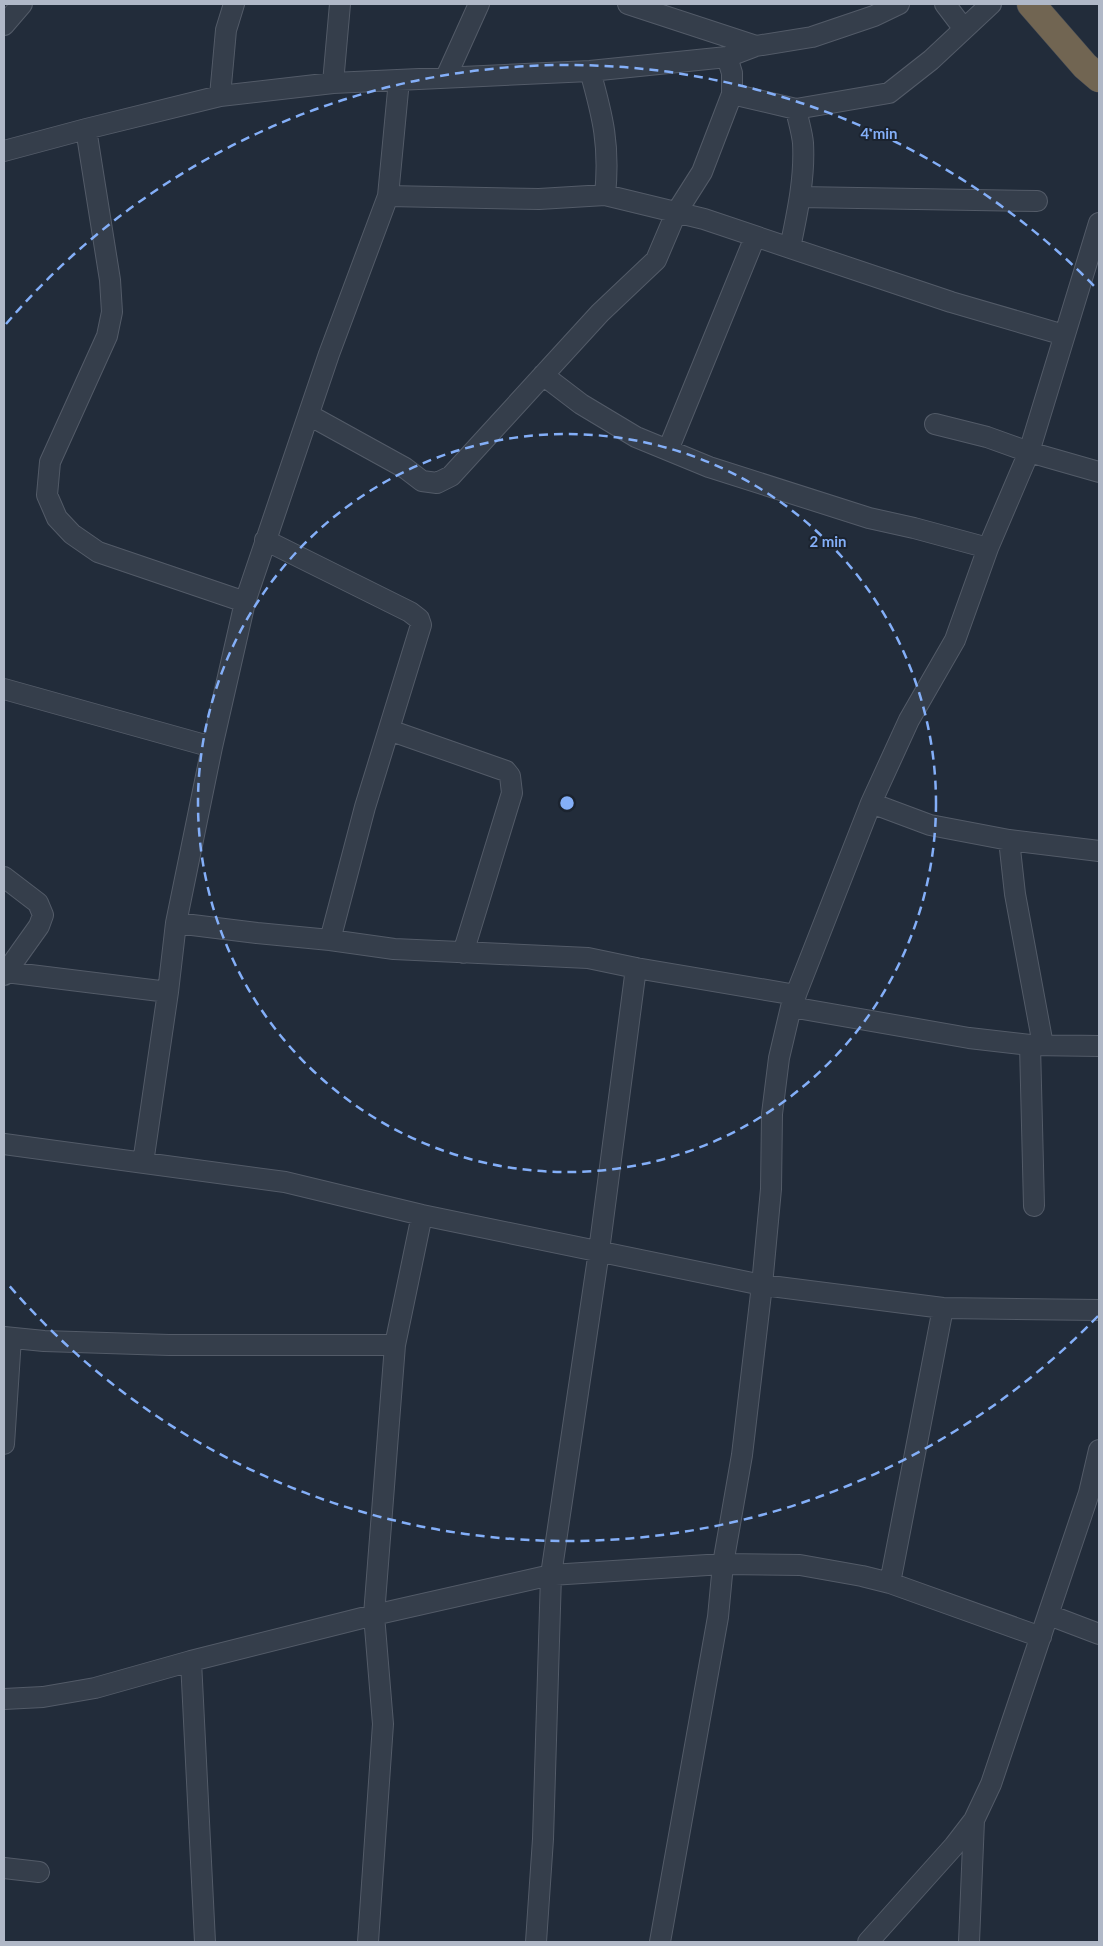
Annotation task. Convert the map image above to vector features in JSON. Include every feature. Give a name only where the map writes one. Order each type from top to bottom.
[{"type":"highway","points":[[1031,4],[1085,66],[1099,78]]},
{"type":"highway","points":[[1053,4],[1099,53]]},
{"type":"street","points":[[4,25],[22,4]]},
{"type":"street","points":[[220,96],[226,30],[234,4]]},
{"type":"street","points":[[333,82],[340,4]]},
{"type":"street","points":[[446,78],[480,4]]},
{"type":"street","points":[[628,4],[687,13],[756,46]]},
{"type":"street","points":[[4,151],[220,96],[333,82],[590,70],[727,57],[756,46],[812,38],[874,16],[899,4]]},
{"type":"street","points":[[946,4],[964,29]]},
{"type":"street","points":[[732,94],[796,108],[889,93],[931,60],[991,4]]},
{"type":"street","points":[[309,415],[405,468],[422,481],[437,483],[451,476],[600,313],[656,260],[676,213],[702,172],[732,94],[732,73],[727,57]]},
{"type":"street","points":[[590,70],[601,110],[607,145],[605,195]]},
{"type":"street","points":[[143,1163],[176,923],[212,747],[245,602],[309,415],[388,196],[399,80]]},
{"type":"street","points":[[790,248],[800,197],[803,142],[796,108]]},
{"type":"street","points":[[86,129],[110,280],[112,312],[107,336],[50,462],[47,495],[57,518],[72,534],[98,552],[245,602]]},
{"type":"street","points":[[388,196],[539,199],[605,195],[704,219],[951,302],[1064,335]]},
{"type":"street","points":[[800,197],[1036,201]]},
{"type":"street","points":[[660,1942],[718,1617],[723,1564],[742,1455],[771,1189],[772,1114],[779,1058],[794,1001],[872,803],[909,720],[955,640],[988,548],[1029,452],[1099,223]]},
{"type":"street","points":[[668,450],[755,236]]},
{"type":"street","points":[[543,376],[581,404],[636,437],[709,467],[869,518],[988,548]]},
{"type":"street","points":[[935,424],[988,437],[1029,452],[1099,472]]},
{"type":"street","points":[[266,540],[410,612],[419,619],[421,625],[365,806],[330,940]]},
{"type":"street","points":[[4,689],[212,747]]},
{"type":"street","points":[[389,730],[506,772],[510,776],[512,793],[463,952]]},
{"type":"street","points":[[872,803],[930,825],[1009,840],[1099,851]]},
{"type":"street","points":[[1009,840],[1037,1045],[1034,1206]]},
{"type":"street","points":[[4,877],[38,903],[42,915],[39,926],[5,974],[168,992]]},
{"type":"street","points":[[176,923],[394,949],[588,958],[968,1038],[1037,1045],[1099,1046]]},
{"type":"street","points":[[536,1942],[543,1839],[550,1575],[600,1251],[636,968]]},
{"type":"street","points":[[4,1144],[285,1182],[422,1214],[762,1285],[943,1308],[1099,1310]]},
{"type":"street","points":[[368,1942],[383,1724],[374,1615],[395,1345],[422,1214]]},
{"type":"street","points":[[890,1583],[943,1308]]},
{"type":"street","points":[[4,1444],[7,1338],[169,1346],[395,1345]]},
{"type":"street","points":[[868,1942],[954,1846],[974,1820],[991,1784],[1049,1614],[1094,1494],[1099,1450]]},
{"type":"street","points":[[4,1699],[43,1697],[95,1688],[191,1660],[374,1615],[550,1575],[723,1564],[800,1565],[890,1583],[1041,1637]]},
{"type":"street","points":[[1049,1614],[1099,1634]]},
{"type":"street","points":[[191,1660],[205,1942]]},
{"type":"street","points":[[969,1942],[974,1820]]},
{"type":"street","points":[[4,1868],[39,1872]]}]
